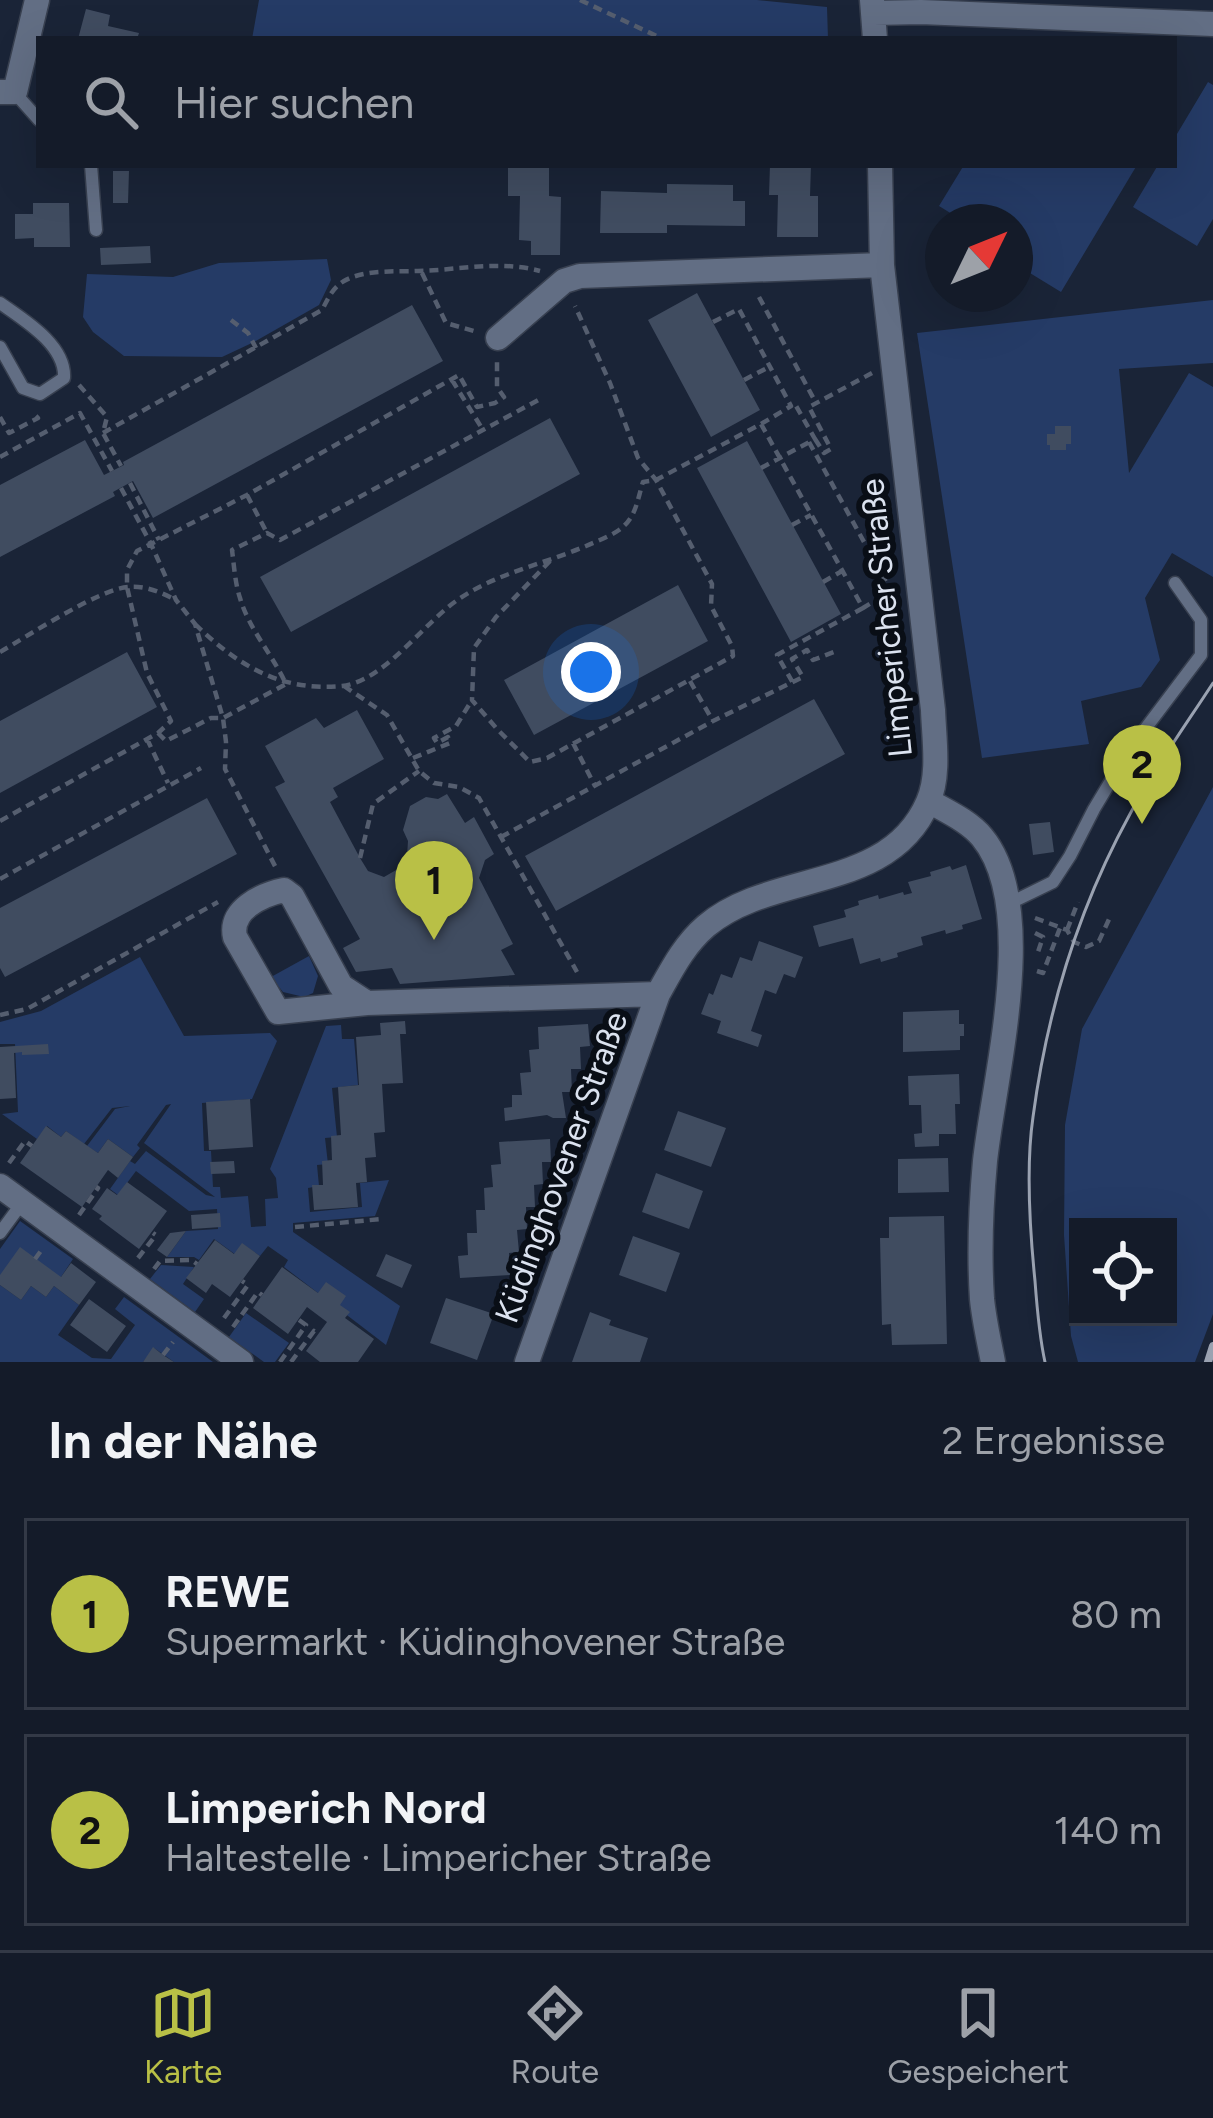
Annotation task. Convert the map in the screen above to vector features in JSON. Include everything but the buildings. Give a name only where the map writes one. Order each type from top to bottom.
[{"type":"street","points":[[7,92],[37,0]]},
{"type":"street","points":[[875,36],[873,6],[1213,24]]},
{"type":"street","name":"Limpericher Straße","points":[[880,168],[882,265],[934,710],[935,774],[929,801],[980,835],[994,857],[1008,904],[1006,1014],[986,1160],[982,1228],[982,1300],[993,1362]]},
{"type":"street","points":[[498,338],[564,281],[580,276],[882,265]]},
{"type":"street","name":"Küdinghovener Straße","points":[[527,1362],[658,994],[682,952],[709,924],[754,898],[854,869],[885,853],[916,822],[929,801]]},
{"type":"street","points":[[284,890],[292,896],[341,986],[367,1004]]},
{"type":"street","name":"Küdinghovener Straße","points":[[284,890],[238,913],[232,924],[278,1012],[367,1004],[658,994]]},
{"type":"street","points":[[1,1179],[22,1203],[241,1362]]},
{"type":"lane","points":[[7,92],[36,117]]},
{"type":"lane","points":[[91,168],[96,230]]},
{"type":"lane","points":[[0,303],[38,330],[59,357],[66,370],[64,378],[40,394],[22,388],[0,347]]},
{"type":"lane","points":[[1008,904],[1053,882],[1130,748],[1202,655],[1201,620],[1175,584]]},
{"type":"lane","points":[[0,1233],[22,1203]]},
{"type":"path","points":[[580,0],[657,36]]},
{"type":"path","points":[[104,433],[322,310],[332,291],[347,279],[387,271],[490,265],[535,269],[564,281],[638,458],[656,480],[712,584],[711,606],[733,656],[547,758],[530,762],[472,700]]},
{"type":"path","points":[[0,821],[158,734],[171,721],[147,673],[128,587],[127,569],[137,551],[247,495],[459,375],[477,407],[504,397],[496,387],[498,338],[446,323],[421,271]]},
{"type":"path","points":[[745,271],[816,403]]},
{"type":"path","points":[[121,488],[176,600],[220,649],[286,683],[344,686],[366,678],[459,599],[522,568],[615,533],[632,519],[643,482],[656,480],[790,406],[739,309],[712,322]]},
{"type":"path","points":[[231,320],[248,333],[256,347]]},
{"type":"path","points":[[812,440],[824,453],[831,449],[809,407],[892,362]]},
{"type":"path","points":[[744,380],[769,367]]},
{"type":"path","points":[[66,370],[106,417],[104,433],[121,466]]},
{"type":"path","points":[[452,380],[482,430]]},
{"type":"path","points":[[0,417],[9,434],[38,418],[31,408],[40,394]]},
{"type":"path","points":[[247,495],[267,533],[280,540],[542,398]]},
{"type":"path","points":[[793,683],[777,655],[891,591],[795,404]]},
{"type":"path","points":[[0,457],[80,413],[112,471]]},
{"type":"path","points":[[761,424],[862,608]]},
{"type":"path","points":[[761,468],[812,440]]},
{"type":"path","points":[[130,483],[159,540]]},
{"type":"path","points":[[792,525],[811,515]]},
{"type":"path","points":[[267,533],[232,550],[240,598],[286,683]]},
{"type":"path","points":[[412,759],[450,742],[448,737],[437,743],[434,738],[456,726],[472,700],[474,648],[496,617],[550,561]]},
{"type":"path","points":[[823,582],[842,571]]},
{"type":"path","points":[[0,652],[103,595],[128,587],[152,589],[176,600]]},
{"type":"path","points":[[195,624],[223,718],[225,769],[284,890]]},
{"type":"path","points":[[501,837],[803,677],[792,659],[807,650],[813,660],[834,652]]},
{"type":"path","points":[[690,681],[713,722]]},
{"type":"path","points":[[158,734],[166,740],[211,718],[223,718],[286,683]]},
{"type":"path","points":[[344,686],[387,715],[419,771],[434,783],[459,787],[479,798],[590,995]]},
{"type":"path","points":[[147,739],[170,785]]},
{"type":"path","points":[[573,743],[596,788]]},
{"type":"path","points":[[0,879],[201,768]]},
{"type":"path","points":[[360,858],[374,804],[419,771]]},
{"type":"path","points":[[1,1013],[27,1009],[222,900]]},
{"type":"path","points":[[1032,969],[1043,973],[1078,902]]},
{"type":"path","points":[[1037,953],[1043,937],[1032,932],[1036,919],[1064,928],[1074,942],[1086,947],[1099,941],[1111,915]]},
{"type":"path","points":[[1,1179],[25,1141],[32,1146]]},
{"type":"path","points":[[73,1223],[96,1186]]},
{"type":"path","points":[[295,1227],[382,1219]]},
{"type":"path","points":[[133,1266],[156,1235],[153,1233]]},
{"type":"path","points":[[148,1277],[160,1261],[197,1264]]},
{"type":"path","points":[[214,1343],[248,1285],[242,1281]]},
{"type":"path","points":[[214,1343],[257,1292],[262,1295]]},
{"type":"path","points":[[280,1362],[306,1325],[299,1319]]},
{"type":"path","points":[[291,1362],[314,1331],[318,1334]]},
{"type":"shaded area","points":[[259,0],[757,0],[827,7],[828,36],[253,36]]},
{"type":"shaded area","points":[[1208,82],[1213,85],[1213,219],[1197,246],[1133,207],[1156,168],[1177,168],[1177,134]]},
{"type":"shaded area","points":[[962,168],[1135,168],[1061,292],[1033,275],[1033,204],[940,204]]},
{"type":"shaded area","points":[[327,259],[331,280],[319,305],[222,357],[124,356],[93,332],[83,317],[87,274],[173,277],[219,263]]},
{"type":"shaded area","points":[[1213,300],[1213,363],[1119,369],[1129,473],[1189,373],[1213,387],[1213,577],[1172,553],[1145,598],[1160,660],[1141,687],[1081,701],[1089,744],[982,758],[917,333]]},
{"type":"shaded area","points":[[1213,787],[1213,1314],[1195,1362],[1078,1362],[1070,1326],[1177,1326],[1177,1218],[1069,1218],[1069,1307],[1065,1125],[1082,1029]]},
{"type":"shaded area","points":[[309,956],[318,976],[313,993],[304,997],[283,992],[271,977]]},
{"type":"shaded area","points":[[140,957],[184,1036],[270,1033],[277,1041],[252,1099],[202,1103],[204,1151],[211,1151],[213,1187],[220,1187],[221,1198],[248,1196],[251,1227],[266,1226],[265,1199],[278,1198],[270,1169],[326,1026],[341,1025],[342,1039],[354,1039],[358,1085],[332,1088],[337,1137],[325,1138],[328,1164],[317,1165],[319,1186],[308,1188],[310,1212],[362,1207],[360,1183],[389,1180],[375,1216],[293,1223],[293,1232],[400,1306],[386,1345],[284,1267],[288,1260],[268,1246],[260,1256],[244,1245],[236,1255],[214,1239],[199,1260],[167,1257],[186,1231],[218,1229],[217,1209],[189,1211],[136,1171],[118,1195],[110,1189],[130,1161],[135,1164],[146,1151],[215,1197],[144,1143],[171,1104],[137,1145],[140,1148],[133,1157],[108,1139],[98,1153],[87,1146],[115,1109],[130,1106],[112,1108],[84,1144],[66,1131],[61,1137],[47,1126],[37,1139],[2,1114],[18,1112],[15,1044],[0,1044],[0,1022],[41,1011]]},
{"type":"shaded area","points":[[20,1221],[73,1259],[61,1277],[0,1275],[0,1249]]},
{"type":"shaded area","points":[[161,1265],[194,1267],[183,1284],[204,1299],[195,1312],[150,1279]]},
{"type":"shaded area","points":[[0,1285],[21,1300],[31,1286],[46,1297],[54,1286],[79,1305],[58,1335],[92,1358],[111,1359],[135,1325],[115,1309],[124,1297],[213,1362],[174,1362],[154,1348],[143,1362],[0,1362]]},
{"type":"shaded area","points":[[246,1313],[289,1343],[275,1362],[264,1362],[229,1337]]},
{"type":"tram line","points":[[1045,1362],[1032,1241],[1030,1156],[1039,1078],[1056,1000],[1112,849],[1149,781],[1213,683]]},
{"type":"railway","points":[[1208,1362],[1213,1346]]},
{"type":"place","name":"Limperich Nord","points":[[1142,824]]},
{"type":"place","name":"REWE","points":[[434,940]]}]
